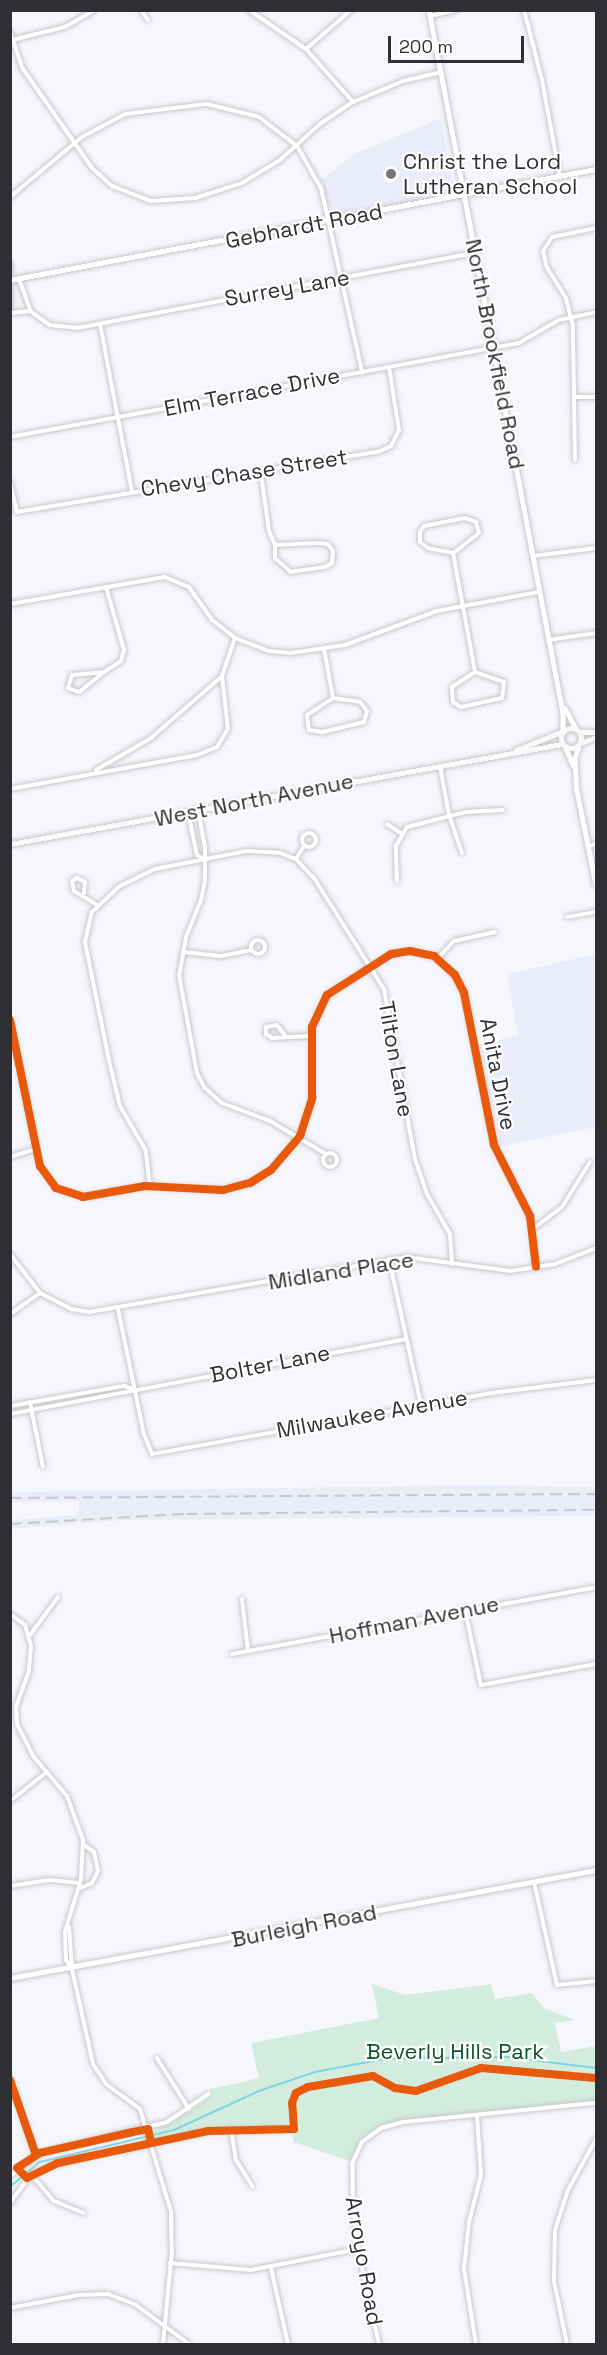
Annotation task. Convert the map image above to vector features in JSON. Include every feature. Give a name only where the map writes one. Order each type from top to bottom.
[{"type":"main road","points":[[564,745],[562,731],[597,732]]},
{"type":"main road","name":"West North Avenue","points":[[498,755],[543,742],[562,731]]},
{"type":"main road","points":[[577,731],[580,745],[597,737]]},
{"type":"main road","name":"West North Avenue","points":[[10,844],[498,755],[564,745],[580,745]]},
{"type":"street","points":[[12,40],[64,27],[95,10]]},
{"type":"street","points":[[141,10],[148,20]]},
{"type":"street","points":[[249,10],[306,49],[353,102]]},
{"type":"street","points":[[306,49],[351,10]]},
{"type":"street","points":[[429,13],[457,10]]},
{"type":"street","points":[[524,10],[542,80],[560,177]]},
{"type":"street","name":"North Brookfield Road","points":[[429,13],[560,698],[562,731]]},
{"type":"street","points":[[10,32],[23,69],[92,168],[112,186],[159,201],[195,198],[232,188],[263,172],[297,147],[320,124],[353,102],[403,81],[441,72]]},
{"type":"street","points":[[10,197],[99,126],[125,114],[207,104],[254,115],[297,147],[317,178],[344,277],[362,372]]},
{"type":"street","name":"Gebhardt Road","points":[[11,280],[329,222],[597,169]]},
{"type":"street","points":[[575,460],[576,397],[571,317],[543,250],[545,243],[556,236],[597,228]]},
{"type":"street","name":"Surrey Lane","points":[[30,311],[57,328],[100,324],[475,253]]},
{"type":"street","points":[[10,262],[11,314],[30,311],[19,279]]},
{"type":"street","name":"Elm Terrace Drive","points":[[10,437],[525,341],[555,321],[597,312]]},
{"type":"street","points":[[100,324],[132,491]]},
{"type":"street","name":"Chevy Chase Street","points":[[10,482],[16,512],[132,491],[261,474],[380,451],[391,446],[399,425],[389,368]]},
{"type":"street","points":[[576,397],[597,398]]},
{"type":"street","points":[[261,474],[269,531],[275,545],[278,563],[291,572],[325,567],[334,559],[331,547],[324,543],[275,545]]},
{"type":"street","points":[[472,519],[479,529],[477,537],[453,553],[424,547],[419,539],[421,529],[440,522],[472,519]]},
{"type":"street","points":[[533,556],[597,548]]},
{"type":"street","points":[[453,553],[475,672]]},
{"type":"street","points":[[10,604],[160,577],[175,579],[192,591],[211,620],[235,638],[281,653],[324,649],[365,639],[415,618],[462,606],[539,592]]},
{"type":"street","points":[[104,672],[72,675],[68,688],[79,692],[121,661],[124,650],[106,587]]},
{"type":"street","points":[[548,639],[597,633]]},
{"type":"street","points":[[10,789],[197,755],[217,747],[229,722],[222,676],[235,638]]},
{"type":"street","points":[[324,649],[333,698]]},
{"type":"street","points":[[475,672],[496,677],[504,682],[505,692],[494,701],[461,707],[453,702],[450,690],[475,672]]},
{"type":"street","points":[[91,773],[151,738],[222,676]]},
{"type":"street","points":[[333,698],[360,702],[367,711],[364,722],[322,732],[309,730],[307,715],[333,698]]},
{"type":"street","name":"North Brookfield Road","points":[[560,698],[577,731]]},
{"type":"street","points":[[564,745],[576,774],[597,884]]},
{"type":"street","points":[[576,774],[580,745]]},
{"type":"street","points":[[440,766],[449,815],[462,853]]},
{"type":"street","points":[[398,881],[395,855],[401,833],[413,823],[449,815],[503,810]]},
{"type":"street","points":[[198,811],[205,846],[202,896],[183,952],[179,986],[195,1063],[204,1087],[222,1103],[300,1136],[326,1154]]},
{"type":"street","points":[[188,813],[197,855],[203,859]]},
{"type":"street","points":[[387,824],[401,833]]},
{"type":"street","points":[[589,846],[597,844]]},
{"type":"street","points":[[150,1186],[146,1151],[116,1095],[90,968],[85,932],[96,904],[147,872],[257,850],[296,859],[304,846]]},
{"type":"street","name":"Tilton Lane","points":[[296,859],[314,878],[371,964],[389,1003],[392,1046],[415,1159],[423,1185],[450,1234],[453,1264]]},
{"type":"street","points":[[84,893],[85,882],[77,878],[72,886],[96,904]]},
{"type":"street","points":[[567,917],[597,912]]},
{"type":"street","points":[[10,1020],[36,1149],[46,1178],[60,1191],[83,1197],[150,1186],[212,1191],[250,1183],[281,1162],[300,1136],[312,1098],[310,1036],[315,1016],[327,995],[371,964],[391,954],[410,951],[438,958],[449,944],[495,932]]},
{"type":"street","points":[[183,952],[221,956],[251,950]]},
{"type":"street","name":"Anita Drive","points":[[438,958],[455,975],[464,993],[494,1145],[521,1193],[534,1228],[536,1267]]},
{"type":"street","points":[[286,1037],[277,1025],[266,1027],[269,1038],[310,1036]]},
{"type":"street","points":[[10,1157],[36,1149]]},
{"type":"street","points":[[534,1228],[562,1207],[590,1162]]},
{"type":"street","name":"Midland Place","points":[[40,1293],[80,1311],[118,1309],[389,1259],[412,1257],[492,1271],[536,1267],[597,1248]]},
{"type":"street","points":[[10,1254],[40,1293],[10,1314]]},
{"type":"street","points":[[389,1259],[421,1405]]},
{"type":"street","points":[[118,1309],[134,1389]]},
{"type":"street","name":"Bolter Lane","points":[[10,1414],[406,1339]]},
{"type":"street","name":"Milwaukee Avenue","points":[[134,1389],[149,1452],[157,1454],[421,1405],[597,1380]]},
{"type":"street","name":"Bolter Lane","points":[[10,1406],[124,1386],[134,1389]]},
{"type":"street","points":[[30,1402],[43,1467]]},
{"type":"street","name":"Hoffman Avenue","points":[[232,1654],[597,1587]]},
{"type":"street","points":[[29,1636],[58,1597]]},
{"type":"street","points":[[242,1599],[248,1652]]},
{"type":"street","points":[[465,1610],[481,1685],[597,1664]]},
{"type":"street","points":[[10,1614],[25,1625],[29,1636],[31,1663],[17,1701],[16,1716],[21,1734],[73,1807],[84,1845],[80,1883],[65,1950],[72,1969],[96,2071],[106,2084],[135,2102],[149,2131],[172,2221],[162,2344]]},
{"type":"street","points":[[10,1700],[17,1701]]},
{"type":"street","points":[[10,1802],[47,1772]]},
{"type":"street","points":[[78,1889],[92,1882],[98,1871],[94,1852],[84,1845]]},
{"type":"street","name":"Burleigh Road","points":[[10,1978],[72,1969],[597,1870]]},
{"type":"street","points":[[10,1886],[50,1880],[80,1883]]},
{"type":"street","points":[[534,1882],[557,1985],[597,1981]]},
{"type":"street","points":[[157,2058],[189,2109]]},
{"type":"street","points":[[10,2080],[36,2155]]},
{"type":"street","points":[[10,2176],[36,2155],[149,2131],[189,2109],[208,2094]]},
{"type":"street","points":[[476,2344],[464,2269],[469,2222],[481,2175],[477,2115],[597,2103]]},
{"type":"street","name":"Arroyo Road","points":[[379,2344],[358,2249],[351,2172],[354,2154],[361,2143],[388,2125],[477,2115]]},
{"type":"street","points":[[231,2129],[236,2160],[252,2186]]},
{"type":"street","points":[[10,2203],[31,2174],[57,2163],[151,2141],[231,2129],[284,2129]]},
{"type":"street","points":[[567,2344],[554,2281],[555,2230],[567,2192],[597,2139]]},
{"type":"street","points":[[31,2174],[54,2202],[84,2213]]},
{"type":"street","points":[[170,2263],[242,2270],[270,2268],[358,2249]]},
{"type":"street","points":[[270,2268],[288,2344]]},
{"type":"street","points":[[10,2308],[102,2294],[128,2301],[189,2344]]},
{"type":"shaded area","name":"Christ the Lord Lutheran School","points":[[441,118],[455,195],[333,217],[321,180],[354,154]]},
{"type":"shaded area","points":[[596,954],[596,1127],[497,1147],[477,1045],[518,1036],[507,974]]},
{"type":"shaded area","points":[[480,1485],[596,1487],[596,1516],[124,1520],[11,1529],[11,1520],[79,1515],[79,1501],[11,1502],[11,1492]]},
{"type":"green space","name":"Beverly Hills Park","points":[[372,1984],[405,1995],[491,1984],[495,1999],[532,1993],[544,2008],[574,2020],[555,2023],[561,2052],[596,2046],[596,2101],[394,2121],[365,2135],[349,2161],[294,2142],[289,2125],[214,2128],[155,2140],[153,2132],[194,2109],[211,2096],[210,2089],[259,2078],[251,2043],[379,2018]]},
{"type":"waterway","points":[[10,2187],[40,2162],[174,2130],[259,2091],[315,2072],[384,2059],[507,2057],[596,2068]]},
{"type":"railway","points":[[10,1498],[596,1494]]},
{"type":"railway","points":[[10,1524],[186,1514],[596,1510]]},
{"type":"cycle path","points":[[10,1020],[40,1166],[56,1188],[83,1197],[145,1186],[223,1190],[250,1183],[271,1170],[300,1136],[312,1098],[312,1027],[327,995],[391,954],[410,951],[434,956],[455,975],[464,993],[494,1145],[530,1216],[536,1267]]},
{"type":"cycle path","points":[[151,2142],[148,2129],[40,2153],[17,2168],[27,2178],[58,2163],[208,2131],[294,2129],[292,2103],[296,2093],[308,2087],[373,2076],[395,2088],[416,2091],[481,2068],[596,2078]]},
{"type":"cycle path","points":[[10,2080],[36,2155]]},
{"type":"place","name":"Christ the Lord Lutheran School","points":[[391,174]]}]
